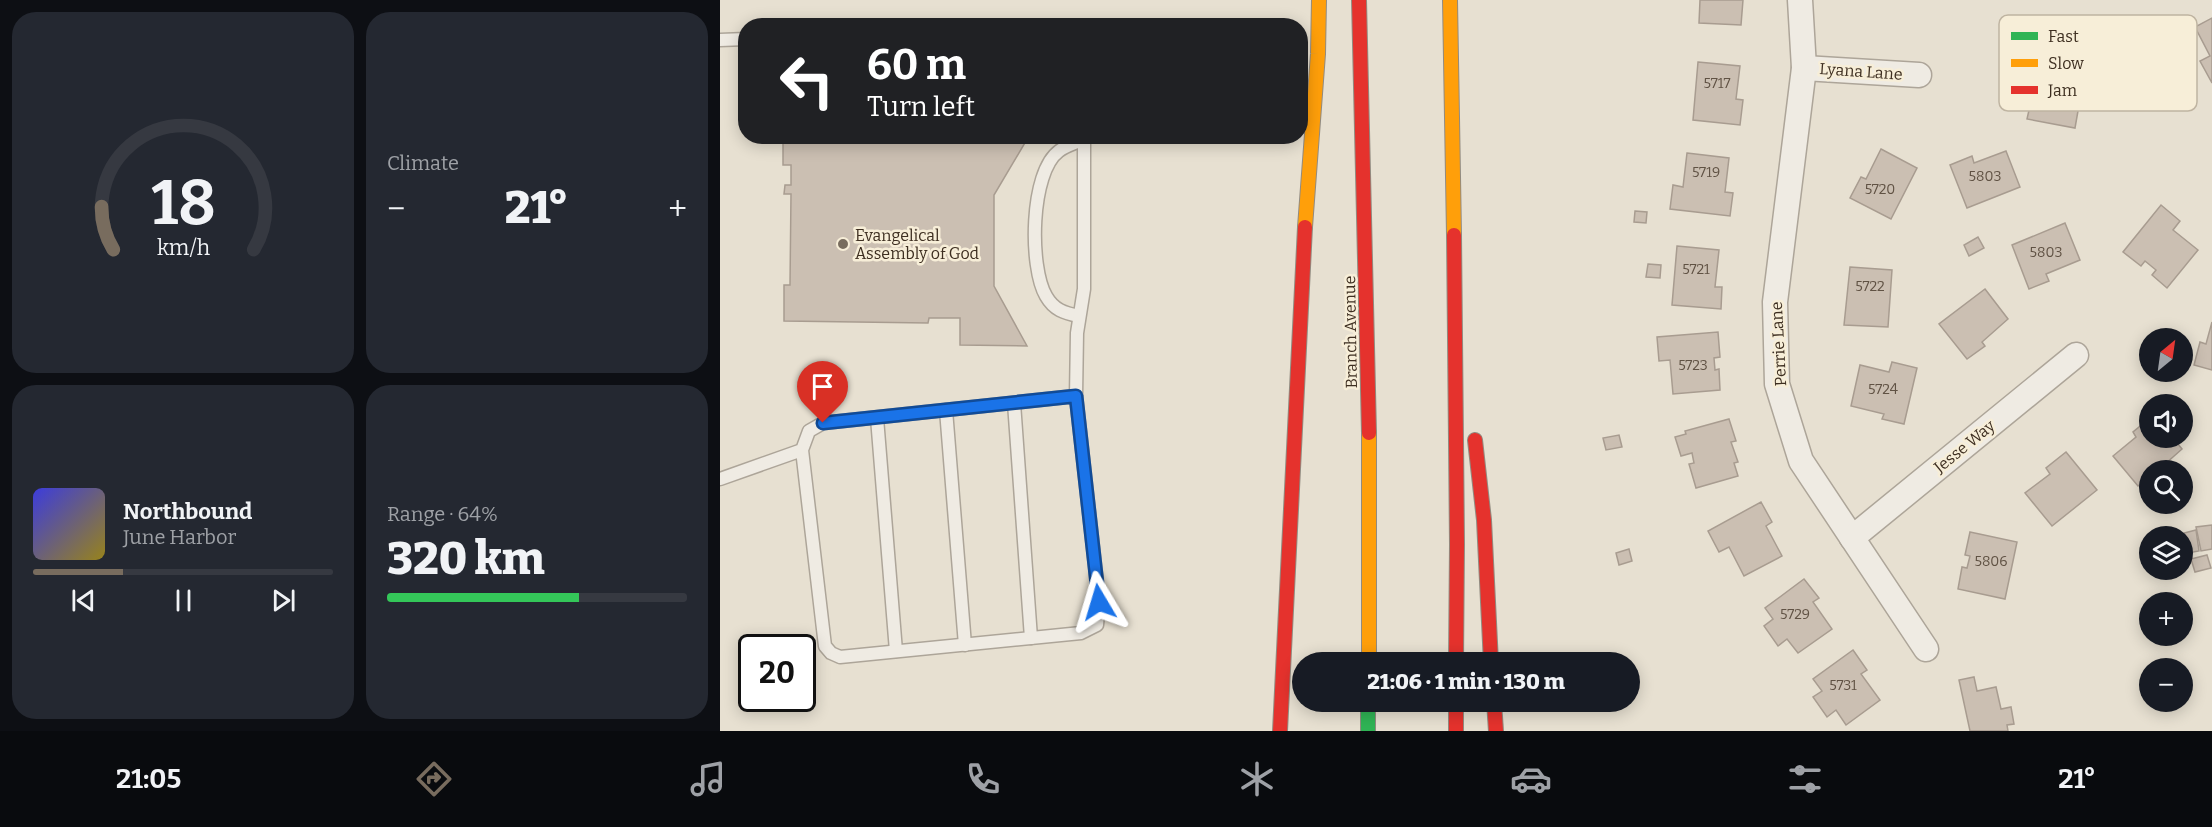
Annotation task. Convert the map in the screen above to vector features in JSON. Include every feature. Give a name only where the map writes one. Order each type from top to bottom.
[{"type":"highway","points":[[1280,731],[1304,250],[1318,54],[1319,0]]},
{"type":"highway","name":"Branch Avenue","points":[[1359,0],[1368,414],[1369,652]]},
{"type":"highway","points":[[1450,0],[1455,268],[1456,652]]},
{"type":"highway","points":[[1455,268],[1469,394]]},
{"type":"highway","points":[[1473,428],[1484,520],[1490,652]]},
{"type":"highway","points":[[1368,712],[1368,731]]},
{"type":"highway","points":[[1456,712],[1456,731]]},
{"type":"highway","points":[[1495,712],[1496,731]]},
{"type":"street","name":"Perrie Lane","points":[[1800,0],[1804,68],[1775,302],[1777,384],[1802,461],[1926,649]]},
{"type":"street","name":"Lyana Lane","points":[[1804,68],[1919,75]]},
{"type":"street","name":"Jesse Way","points":[[1852,538],[2076,355]]},
{"type":"lane","points":[[720,40],[738,39]]},
{"type":"lane","points":[[1073,144],[1058,152],[1043,173],[1034,218],[1038,274],[1046,296],[1062,313],[1079,316]]},
{"type":"lane","points":[[1076,396],[823,423],[809,431],[802,450],[825,646],[831,653],[840,657],[1081,633],[1097,625],[1099,602],[1076,396],[1077,333],[1084,289],[1084,144]]},
{"type":"lane","points":[[1014,403],[1032,638]]},
{"type":"lane","points":[[946,410],[964,645]]},
{"type":"lane","points":[[877,418],[896,651]]},
{"type":"lane","points":[[720,479],[802,450]]},
{"type":"building","points":[[1700,0],[1743,0],[1741,25],[1699,23]]},
{"type":"building","points":[[2212,18],[2212,83],[2200,61],[2210,56],[2197,31],[2197,26]]},
{"type":"building","points":[[1698,62],[1740,66],[1736,99],[1743,100],[1740,125],[1693,120]]},
{"type":"building","points":[[2029,111],[2078,111],[2075,128],[2027,119]]},
{"type":"building","points":[[783,144],[1024,144],[994,195],[994,286],[1027,346],[960,345],[960,318],[929,318],[928,323],[784,321],[784,285],[790,285],[791,194],[784,194],[785,185],[791,185],[791,165],[783,165]]},
{"type":"building","points":[[1881,149],[1917,168],[1891,219],[1850,198],[1861,177],[1866,179]]},
{"type":"building","points":[[2006,151],[2020,187],[1967,208],[1950,165],[1972,156],[1974,163]]},
{"type":"building","points":[[1687,153],[1729,158],[1725,192],[1733,193],[1730,216],[1670,209],[1673,185],[1683,187]]},
{"type":"building","points":[[2161,205],[2180,221],[2173,230],[2198,250],[2167,288],[2152,275],[2156,270],[2145,261],[2141,266],[2123,252]]},
{"type":"building","points":[[1635,211],[1647,212],[1646,223],[1634,222]]},
{"type":"building","points":[[2065,223],[2080,260],[2046,274],[2049,281],[2029,289],[2012,245]]},
{"type":"building","points":[[1978,237],[1984,248],[1969,256],[1964,245]]},
{"type":"building","points":[[1677,246],[1719,250],[1715,287],[1722,287],[1721,309],[1672,305]]},
{"type":"building","points":[[1648,264],[1661,265],[1660,278],[1646,277]]},
{"type":"building","points":[[1850,267],[1892,270],[1888,327],[1844,325]]},
{"type":"building","points":[[1985,289],[2008,319],[1982,342],[1985,346],[1967,359],[1939,324]]},
{"type":"building","points":[[2212,322],[2212,370],[2194,365],[2200,342],[2206,344]]},
{"type":"building","points":[[1718,332],[1720,357],[1714,358],[1715,370],[1719,369],[1720,390],[1673,394],[1670,360],[1659,361],[1657,337]]},
{"type":"building","points":[[1892,362],[1917,368],[1904,424],[1882,419],[1884,414],[1851,406],[1860,365],[1889,372]]},
{"type":"building","points":[[1729,419],[1736,441],[1731,442],[1738,462],[1734,463],[1738,476],[1696,488],[1689,464],[1694,463],[1692,453],[1681,456],[1675,437],[1686,434],[1685,431]]},
{"type":"building","points":[[2139,427],[2139,448],[2182,449],[2170,460],[2139,460],[2138,486],[2113,456],[2136,437],[2133,432]]},
{"type":"building","points":[[1619,435],[1622,447],[1606,450],[1603,438]]},
{"type":"building","points":[[2066,452],[2097,490],[2052,526],[2025,493],[2050,474],[2046,468]]},
{"type":"building","points":[[1761,502],[1772,522],[1766,526],[1782,556],[1744,576],[1729,547],[1719,552],[1708,531]]},
{"type":"building","points":[[2212,525],[2212,549],[2201,551],[2196,527]]},
{"type":"building","points":[[2196,530],[2199,551],[2193,552],[2193,531]]},
{"type":"building","points":[[1970,532],[2017,542],[2005,599],[1958,589],[1962,567],[1967,568],[1970,556],[1965,555]]},
{"type":"building","points":[[1629,549],[1632,561],[1619,565],[1616,553]]},
{"type":"building","points":[[2207,555],[2211,568],[2195,572],[2193,558]]},
{"type":"building","points":[[1804,579],[1819,598],[1813,602],[1832,629],[1798,653],[1787,639],[1778,646],[1764,626],[1773,619],[1765,608]]},
{"type":"building","points":[[1853,650],[1867,670],[1861,674],[1880,700],[1846,725],[1836,710],[1827,717],[1813,697],[1822,691],[1813,679]]},
{"type":"building","points":[[1974,677],[1977,691],[1996,687],[2001,709],[2011,707],[2014,724],[2007,725],[2008,731],[1970,731],[1959,680]]},
{"type":"traffic: fast","points":[[1368,712],[1368,731]]},
{"type":"traffic: slow","points":[[1305,227],[1318,54],[1319,0]]},
{"type":"traffic: slow","points":[[1450,0],[1454,235]]},
{"type":"traffic: slow","points":[[1369,433],[1369,652]]},
{"type":"traffic: jam","points":[[1359,0],[1369,433]]},
{"type":"traffic: jam","points":[[1280,731],[1305,227]]},
{"type":"traffic: jam","points":[[1454,235],[1456,652]]},
{"type":"traffic: jam","points":[[1475,440],[1484,520],[1490,652]]},
{"type":"traffic: jam","points":[[1456,712],[1456,731]]},
{"type":"traffic: jam","points":[[1495,712],[1496,731]]},
{"type":"place","name":"Evangelical Assembly of God","points":[[843,244]]},
{"type":"route","points":[[823,423],[1076,396],[1099,602]]}]
